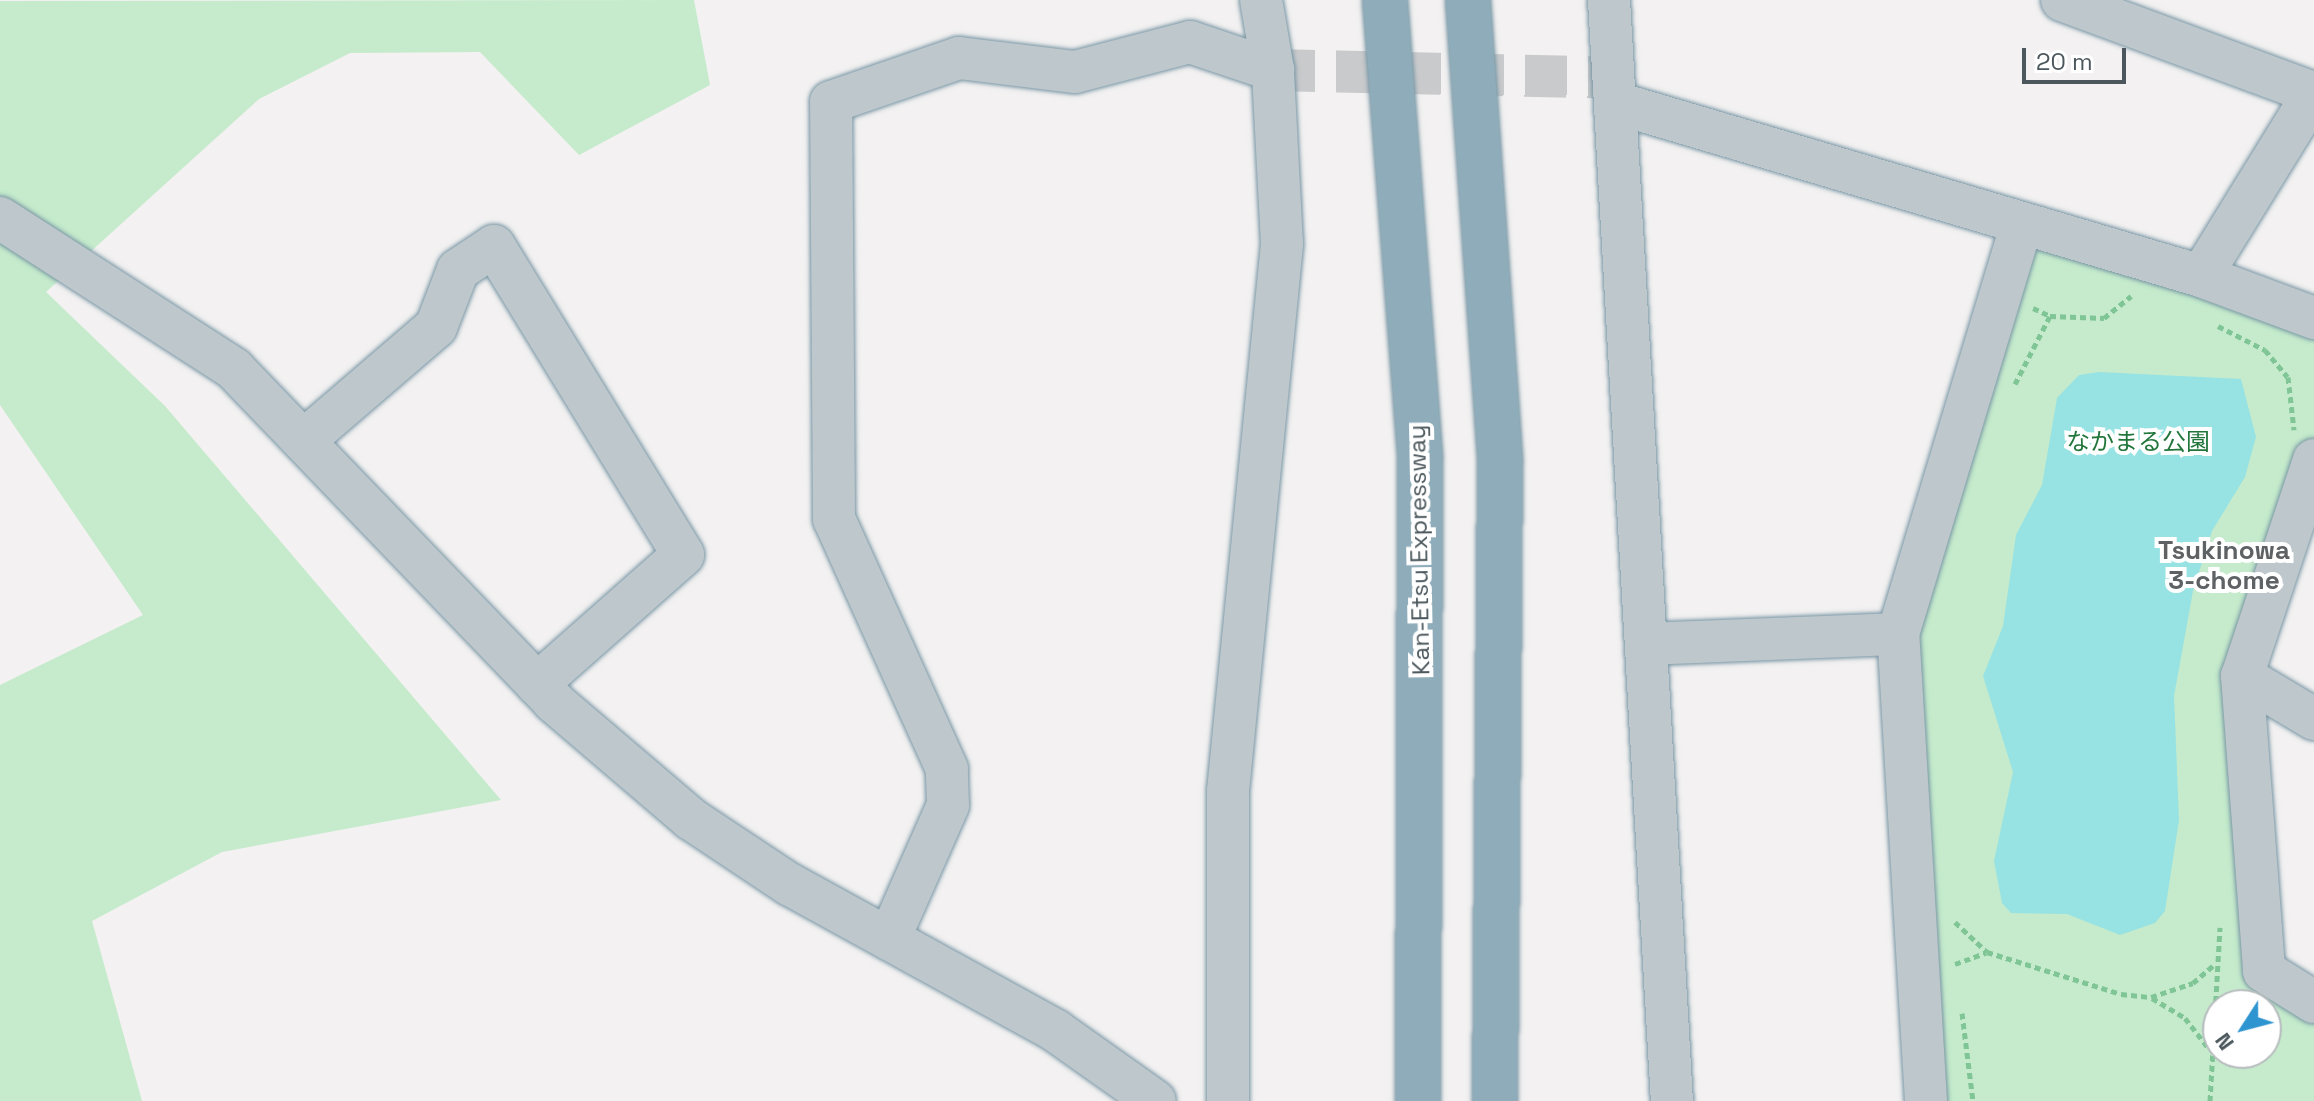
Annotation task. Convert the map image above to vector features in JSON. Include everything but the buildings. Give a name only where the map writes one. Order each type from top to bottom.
[{"type":"highway","name":"Kan-Etsu Expressway","points":[[1385,0],[1420,459],[1418,1101]]},
{"type":"highway","points":[[1468,0],[1500,462],[1495,1101]]},
{"type":"street","points":[[1228,1101],[1228,791],[1282,244],[1273,70],[1261,0]]},
{"type":"street","points":[[1609,0],[1620,104],[1672,1101]]},
{"type":"street","points":[[2062,0],[2314,93],[2201,276]]},
{"type":"street","points":[[889,939],[948,805],[947,769],[834,519],[831,102],[959,58],[1075,72],[1190,42],[1273,70]]},
{"type":"street","points":[[1620,104],[2201,276],[2314,318]]},
{"type":"street","points":[[0,218],[234,369],[308,437],[537,684],[691,819],[889,939],[1056,1031],[1155,1101]]},
{"type":"street","points":[[1926,1101],[1898,634],[2022,223]]},
{"type":"street","points":[[308,437],[436,327],[458,270],[494,246],[683,555],[537,684]]},
{"type":"street","points":[[2314,460],[2242,676],[2264,971],[2314,1002]]},
{"type":"street","points":[[1648,644],[1898,634]]},
{"type":"street","points":[[2242,676],[2314,719]]},
{"type":"path","points":[[2009,390],[2050,316],[2104,318],[2128,295],[2142,296]]},
{"type":"path","points":[[2210,322],[2265,350],[2288,377],[2296,414]]},
{"type":"path","points":[[1949,915],[1987,952],[2151,997],[2185,1018],[2202,1041]]},
{"type":"path","points":[[1948,951],[1952,970],[1987,952]]},
{"type":"path","points":[[2151,997],[2193,983],[2214,965]]},
{"type":"path","points":[[1960,1004],[1973,1101]]},
{"type":"green space","points":[[694,0],[710,85],[579,155],[480,52],[350,53],[259,99],[46,292],[165,406],[501,800],[222,852],[92,921],[142,1101],[0,1101],[0,685],[143,615],[0,405],[0,1]]},
{"type":"green space","name":"なかまる公園","points":[[2022,223],[2314,318],[2314,460],[2242,676],[2264,970],[2314,1002],[2314,1101],[1926,1101],[1898,634]]},
{"type":"water","points":[[2099,372],[2241,379],[2256,437],[2245,477],[2212,531],[2193,591],[2174,696],[2179,820],[2165,911],[2155,923],[2120,935],[2067,914],[2011,913],[2002,903],[1994,861],[2013,772],[1983,676],[2003,626],[2016,535],[2042,485],[2057,398],[2079,375]]},
{"type":"tunnel","points":[[1273,70],[1618,78]]},
{"type":"district","name":"Tsukinowa 3-chome","points":[[2224,566]]}]
